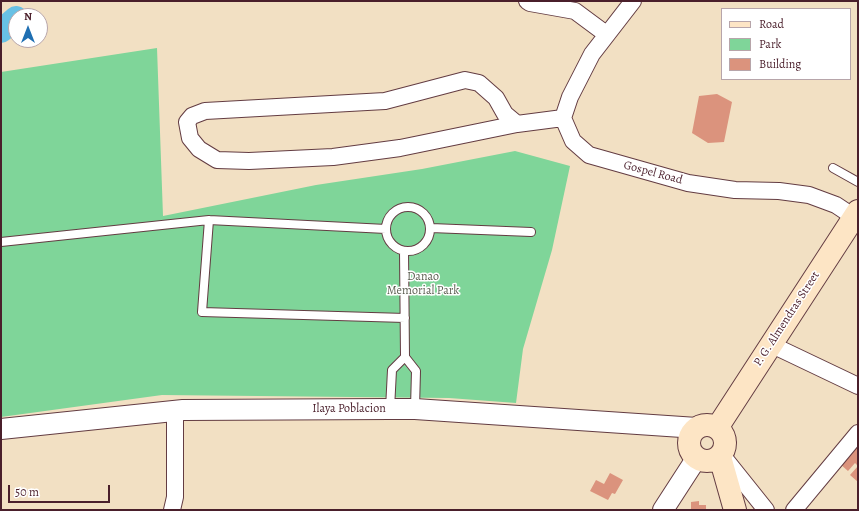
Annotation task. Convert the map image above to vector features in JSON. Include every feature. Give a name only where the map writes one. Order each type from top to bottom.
[{"type":"main road","name":"P. G. Almendras Street","points":[[707,428],[770,344],[856,214]]},
{"type":"main road","points":[[712,458],[726,445],[724,435],[707,428],[689,437],[689,449],[712,458],[735,510]]},
{"type":"main road","points":[[712,458],[723,510]]},
{"type":"street","points":[[527,1],[530,3],[544,3],[574,11],[606,34]]},
{"type":"street","points":[[517,124],[505,114],[496,98],[479,83],[465,80],[385,101],[205,111],[192,116],[187,122],[190,138],[199,149],[217,160],[249,161],[333,158],[400,148],[517,124],[563,118],[570,97],[592,54],[633,1]]},
{"type":"street","name":"Gospel Road","points":[[563,118],[573,141],[589,156],[688,182],[735,190],[779,191],[809,195],[856,214]]},
{"type":"street","points":[[770,344],[858,386]]},
{"type":"street","name":"Ilaya Poblacion","points":[[1,429],[175,411],[390,409],[415,409],[707,428]]},
{"type":"street","points":[[172,510],[175,497],[175,411]]},
{"type":"street","points":[[794,510],[858,433]]},
{"type":"street","points":[[663,510],[712,458],[766,510]]},
{"type":"lane","points":[[833,168],[858,182]]},
{"type":"lane","points":[[410,207],[418,209],[424,213],[429,220],[431,228],[429,238],[425,244],[419,249],[412,251],[398,249],[391,243],[387,236],[386,229],[388,220],[392,214],[402,208],[410,207]]},
{"type":"lane","points":[[209,220],[202,312],[405,318]]},
{"type":"lane","points":[[1,242],[209,220],[386,229]]},
{"type":"lane","points":[[431,228],[531,232]]},
{"type":"lane","points":[[404,251],[405,357],[416,371],[415,409]]},
{"type":"lane","points":[[390,409],[392,370],[405,357]]},
{"type":"green space","name":"Danao Memorial Park","points":[[157,48],[163,216],[316,185],[422,169],[515,151],[570,166],[552,250],[523,349],[516,403],[449,398],[162,395],[1,417],[1,72]]},
{"type":"building","points":[[717,94],[732,102],[724,142],[708,143],[692,133],[699,96]]},
{"type":"building","points":[[856,446],[858,447],[858,466],[855,463],[848,471],[840,464]]},
{"type":"building","points":[[858,466],[858,482],[850,475]]},
{"type":"building","points":[[610,473],[623,480],[615,494],[612,493],[608,500],[590,491],[596,480],[604,484]]},
{"type":"building","points":[[699,501],[699,505],[706,505],[706,510],[691,510],[691,502]]},
{"type":"waterway","points":[[1,31],[8,25]]}]
